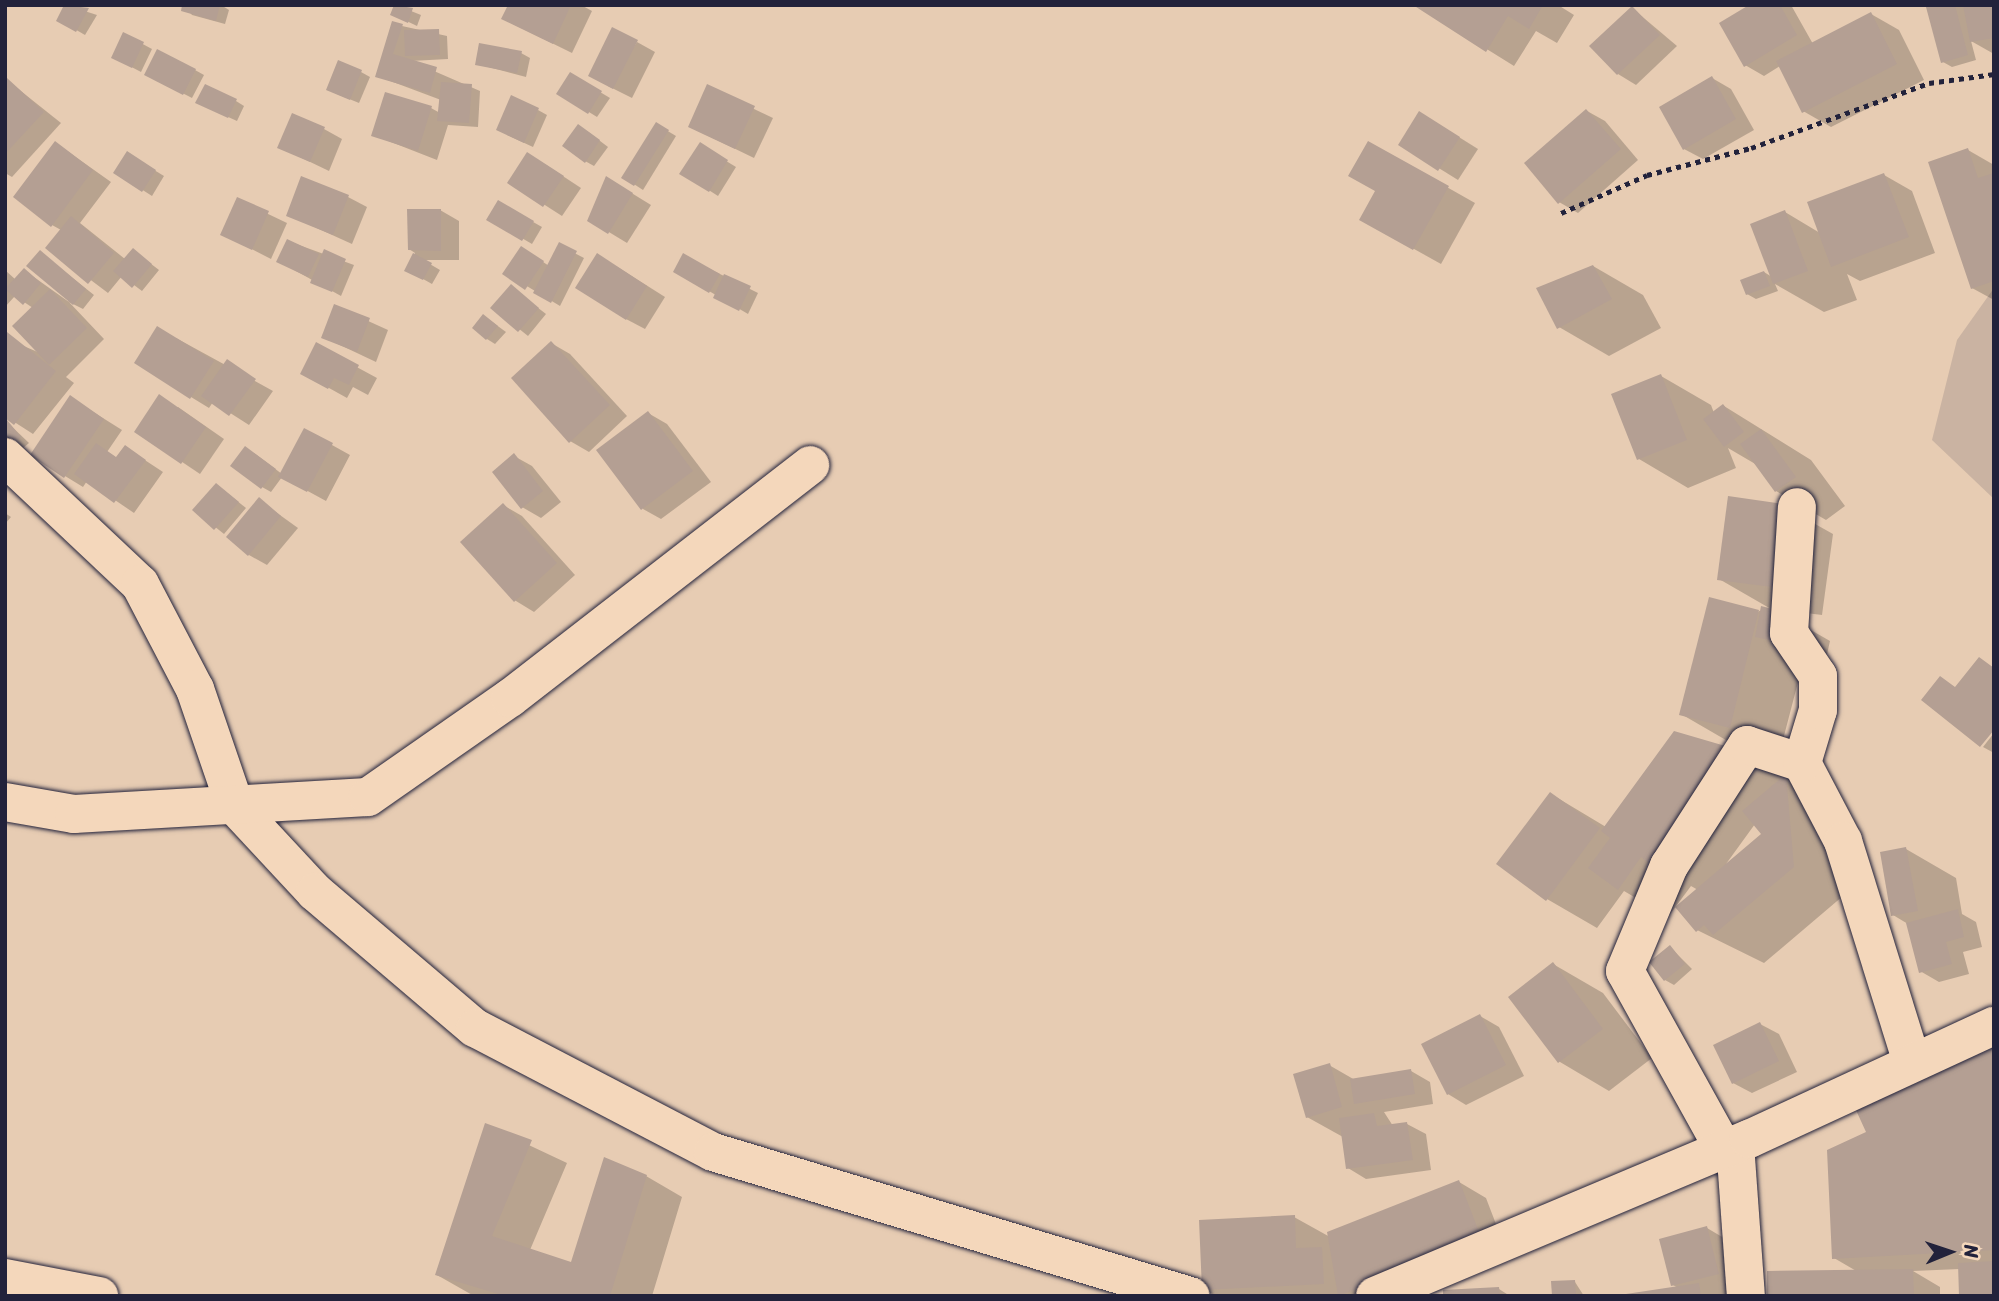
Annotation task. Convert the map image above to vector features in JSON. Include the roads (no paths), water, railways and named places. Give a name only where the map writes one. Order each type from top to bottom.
[{"type":"street","points":[[5,457],[140,584],[195,689],[235,806],[315,891],[475,1028],[713,1152],[1191,1296]]},
{"type":"street","points":[[5,802],[74,814],[159,804],[235,806],[368,797],[510,698],[810,465]]},
{"type":"street","points":[[1797,507],[1789,633],[1818,676],[1818,710],[1802,763]]},
{"type":"street","points":[[1746,1296],[1728,1145],[1625,971],[1669,866],[1747,745],[1802,763],[1843,841],[1912,1062]]},
{"type":"street","points":[[1375,1296],[1728,1145],[1994,1026]]},
{"type":"street","points":[[5,1278],[99,1296]]}]
